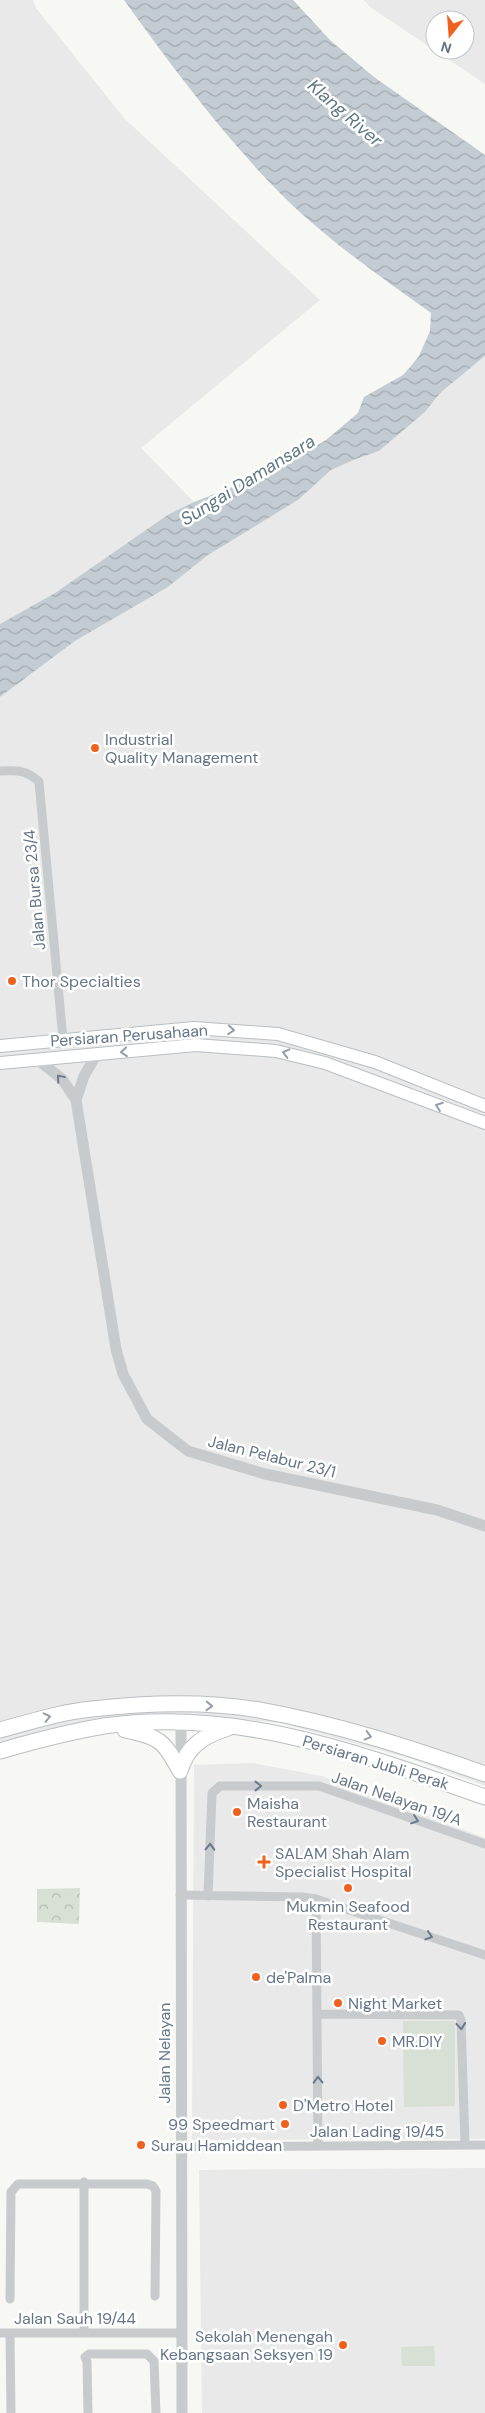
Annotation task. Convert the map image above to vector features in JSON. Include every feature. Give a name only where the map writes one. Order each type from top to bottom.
[{"type":"main road","name":"Persiaran Perusahaan","points":[[0,1046],[194,1028],[278,1034],[375,1062],[485,1106]]},
{"type":"main road","name":"Persiaran Perusahaan","points":[[0,1064],[196,1045],[276,1051],[325,1063],[485,1122]]},
{"type":"main road","points":[[157,1705],[172,1710],[177,1714],[180,1722]]},
{"type":"main road","name":"Persiaran Jubli Perak","points":[[0,1730],[47,1717],[92,1709],[157,1705],[213,1706],[258,1710],[397,1743],[485,1774]]},
{"type":"main road","name":"Persiaran Jubli Perak","points":[[0,1751],[39,1740],[104,1726],[180,1722],[236,1726],[325,1744],[485,1797]]},
{"type":"main road","points":[[104,1726],[142,1734],[158,1740],[169,1750],[180,1772]]},
{"type":"main road","points":[[180,1772],[184,1759],[198,1741],[213,1733],[236,1726]]},
{"type":"street","name":"Jalan Bursa 23/4","points":[[0,771],[17,770],[30,773],[40,782],[63,1039]]},
{"type":"street","name":"Jalan Pelabur 23/1","points":[[76,1100],[84,1076],[97,1054]]},
{"type":"street","name":"Jalan Pelabur 23/1","points":[[38,1060],[62,1080],[76,1100],[116,1349],[123,1374],[146,1419],[188,1451],[219,1462],[265,1474],[437,1510],[485,1526]]},
{"type":"street","name":"Jalan Nelayan","points":[[180,1722],[180,2333],[182,2413]]},
{"type":"street","name":"Jalan Nelayan 19/A","points":[[208,1896],[212,1793],[220,1786],[319,1786],[485,1844]]},
{"type":"street","points":[[180,1895],[302,1897],[316,1899],[485,1955]]},
{"type":"street","points":[[316,1899],[318,2146]]},
{"type":"street","points":[[317,2014],[459,2015],[466,2145]]},
{"type":"street","name":"Jalan Lading 19/45","points":[[180,2147],[485,2145]]},
{"type":"street","points":[[84,2182],[84,2332]]},
{"type":"street","points":[[10,2299],[11,2192],[18,2184],[84,2182],[147,2184],[153,2186],[156,2191],[155,2296]]},
{"type":"street","name":"Jalan Sauh 19/44","points":[[0,2332],[180,2333]]},
{"type":"street","points":[[10,2332],[11,2413]]},
{"type":"street","points":[[88,2413],[88,2362],[85,2357],[89,2354],[148,2354],[154,2361],[156,2413]]},
{"type":"shaded area","points":[[0,0],[33,0],[36,8],[125,119],[320,300],[141,448],[194,502],[169,514],[55,593],[0,624]]},
{"type":"shaded area","points":[[364,0],[485,0],[485,84],[449,60],[475,60],[475,10],[425,10],[425,44],[370,7]]},
{"type":"shaded area","points":[[485,356],[485,1786],[412,1759],[281,1723],[183,1714],[98,1718],[0,1743],[0,697],[75,641],[168,587],[208,555],[298,500],[331,470],[379,451],[425,412],[440,393]]},
{"type":"shaded area","points":[[253,1763],[322,1776],[485,1838],[485,2139],[192,2140],[194,1765]]},
{"type":"shaded area","name":"Sekolah Menengah Kebangsaan Seksyen 19","points":[[485,2168],[485,2413],[202,2413],[199,2170]]},
{"type":"green space","points":[[80,1888],[79,1924],[37,1922],[37,1889]]},
{"type":"green space","points":[[403,2021],[455,2021],[455,2106],[404,2107]]},
{"type":"green space","points":[[434,2346],[435,2366],[402,2366],[401,2347]]},
{"type":"water","name":"Klang River","points":[[124,0],[293,0],[331,41],[374,77],[485,155],[485,356],[440,393],[425,412],[379,451],[331,470],[298,500],[208,555],[168,587],[75,641],[0,697],[0,624],[55,593],[169,514],[194,502],[276,470],[326,440],[358,413],[364,397],[403,375],[419,356],[430,331],[431,313],[330,238],[292,205],[253,165],[196,96]]},
{"type":"place","name":"Industrial Quality Management","points":[[95,748]]},
{"type":"place","name":"Thor Specialties","points":[[12,981]]},
{"type":"place","name":"Maisha Restaurant","points":[[237,1812]]},
{"type":"place","name":"SALAM Shah Alam Specialist Hospital","points":[[264,1862]]},
{"type":"place","name":"Mukmin Seafood Restaurant","points":[[348,1888]]},
{"type":"place","name":"de'Palma","points":[[256,1977]]},
{"type":"place","name":"Night Market","points":[[338,2003]]},
{"type":"place","name":"MR.DIY","points":[[382,2041]]},
{"type":"place","name":"D'Metro Hotel","points":[[283,2105]]},
{"type":"place","name":"99 Speedmart","points":[[285,2124]]},
{"type":"place","name":"Surau Hamiddean","points":[[141,2145]]},
{"type":"place","name":"Sekolah Menengah Kebangsaan Seksyen 19","points":[[343,2345]]},
{"type":"water label","name":"Sungai Damansara","points":[[248,480]]}]
